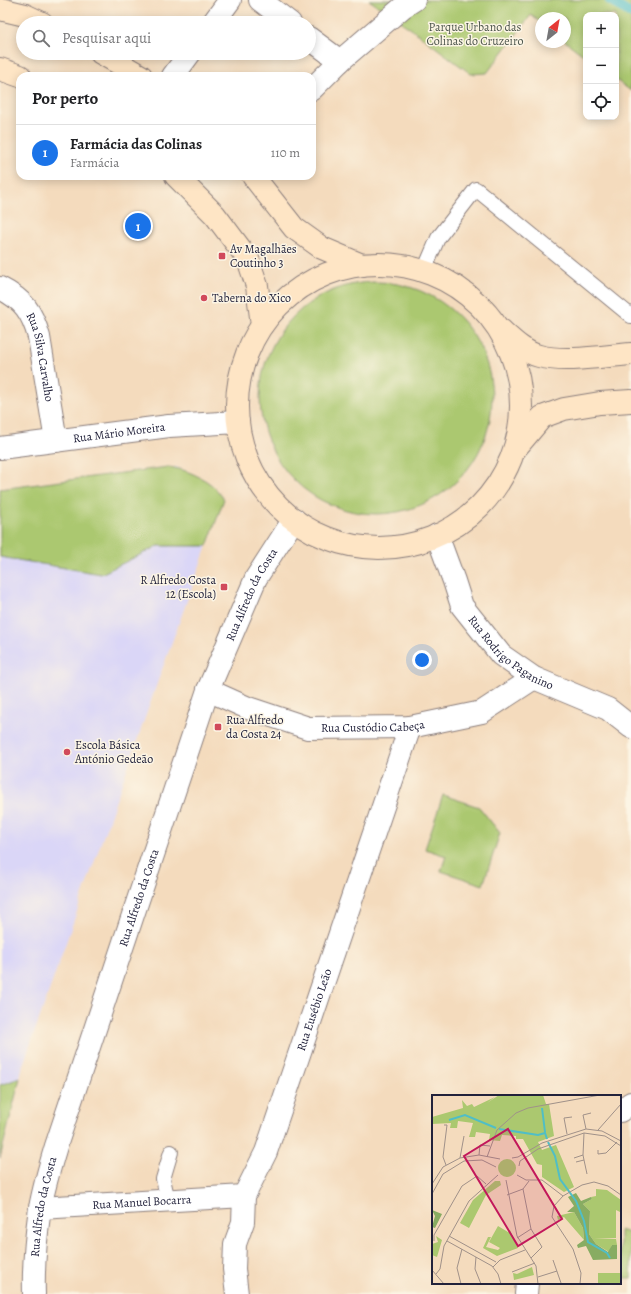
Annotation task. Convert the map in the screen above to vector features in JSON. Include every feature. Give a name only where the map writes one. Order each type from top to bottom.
[{"type":"main road","points":[[0,8],[27,16]]},
{"type":"main road","points":[[113,60],[134,72]]},
{"type":"main road","points":[[0,68],[16,74]]},
{"type":"main road","points":[[180,180],[216,215],[248,259],[257,286],[262,325]]},
{"type":"main road","points":[[256,180],[294,228],[322,248],[362,265]]},
{"type":"main road","points":[[498,328],[515,364],[520,390],[521,417],[514,450],[500,482],[479,508],[449,530],[415,544],[378,549],[341,543],[294,519],[277,506],[255,476],[241,442],[238,422],[237,405],[242,368],[250,346],[262,325],[282,299],[298,284],[317,274],[334,269],[362,265],[401,266],[438,278],[472,299],[498,328],[524,349],[539,356],[562,359],[631,354]]},
{"type":"main road","points":[[514,450],[542,417],[564,409],[600,403],[631,401]]},
{"type":"street","points":[[218,16],[230,0]]},
{"type":"street","points":[[260,0],[281,16]]},
{"type":"street","points":[[316,85],[403,7],[414,0]]},
{"type":"street","points":[[316,43],[340,62]]},
{"type":"street","points":[[176,72],[185,60]]},
{"type":"street","name":"Rua Silva Carvalho","points":[[0,288],[12,294],[26,305],[35,322],[39,337],[56,441]]},
{"type":"street","name":"Rua Mário Moreira","points":[[0,448],[169,426],[238,422]]},
{"type":"street","name":"Rua Alfredo da Costa","points":[[34,1294],[35,1259],[40,1208],[45,1184],[56,1146],[208,690],[256,578],[294,519]]},
{"type":"street","name":"Rua Rodrigo Paganino","points":[[437,536],[462,606],[501,655],[534,678],[608,709],[631,727]]},
{"type":"street","name":"Rua Custódio Cabeça","points":[[208,690],[248,708],[308,728],[410,727],[482,712],[534,678]]},
{"type":"street","name":"Rua Eusébio Leão","points":[[237,1294],[234,1269],[235,1244],[243,1222],[244,1196],[266,1152],[410,727]]},
{"type":"street","points":[[621,1110],[631,1103]]},
{"type":"street","name":"Rua Manuel Bocarra","points":[[40,1208],[244,1196]]},
{"type":"street","points":[[526,1294],[527,1284]]},
{"type":"lane","points":[[423,273],[438,238],[476,189],[631,316]]},
{"type":"lane","points":[[168,1200],[163,1179],[171,1152]]},
{"type":"shaded area","name":"Escola Básica António Gedeão","points":[[176,467],[186,471],[210,484],[224,499],[160,675],[23,1065],[0,1158],[0,489]]},
{"type":"green space","name":"Parque Urbano das Colinas do Cruzeiro","points":[[369,0],[631,0],[631,91],[619,82],[619,12],[583,12],[583,55],[571,46],[571,12],[535,12],[535,18],[531,15],[487,73],[471,74],[414,31]]},
{"type":"green space","points":[[376,282],[410,287],[420,291],[440,302],[458,316],[472,334],[483,354],[487,364],[492,398],[487,432],[483,442],[472,462],[458,480],[440,494],[420,505],[410,509],[376,514],[342,509],[332,505],[312,494],[294,480],[280,462],[269,442],[265,432],[260,398],[265,364],[269,354],[280,334],[294,316],[312,302],[332,291],[342,287]]},
{"type":"green space","points":[[168,467],[180,469],[200,477],[212,485],[224,499],[207,546],[158,546],[101,574],[0,557],[0,489]]},
{"type":"green space","points":[[443,795],[479,807],[500,833],[483,885],[441,871],[446,856],[425,849]]},
{"type":"green space","points":[[20,1078],[0,1158],[0,1085]]},
{"type":"green space","points":[[621,1230],[631,1234],[631,1278],[621,1278]]},
{"type":"waterway","points":[[609,0],[631,14]]},
{"type":"place","name":"Farmácia das Colinas","points":[[138,226]]},
{"type":"place","name":"Av Magalhães Coutinho 3","points":[[222,256]]},
{"type":"place","name":"Taberna do Xico","points":[[204,298]]},
{"type":"place","name":"R Alfredo Costa 12 (Escola)","points":[[224,587]]},
{"type":"place","name":"Rua Alfredo da Costa 24","points":[[218,727]]},
{"type":"place","name":"Escola Básica António Gedeão","points":[[67,752]]}]
